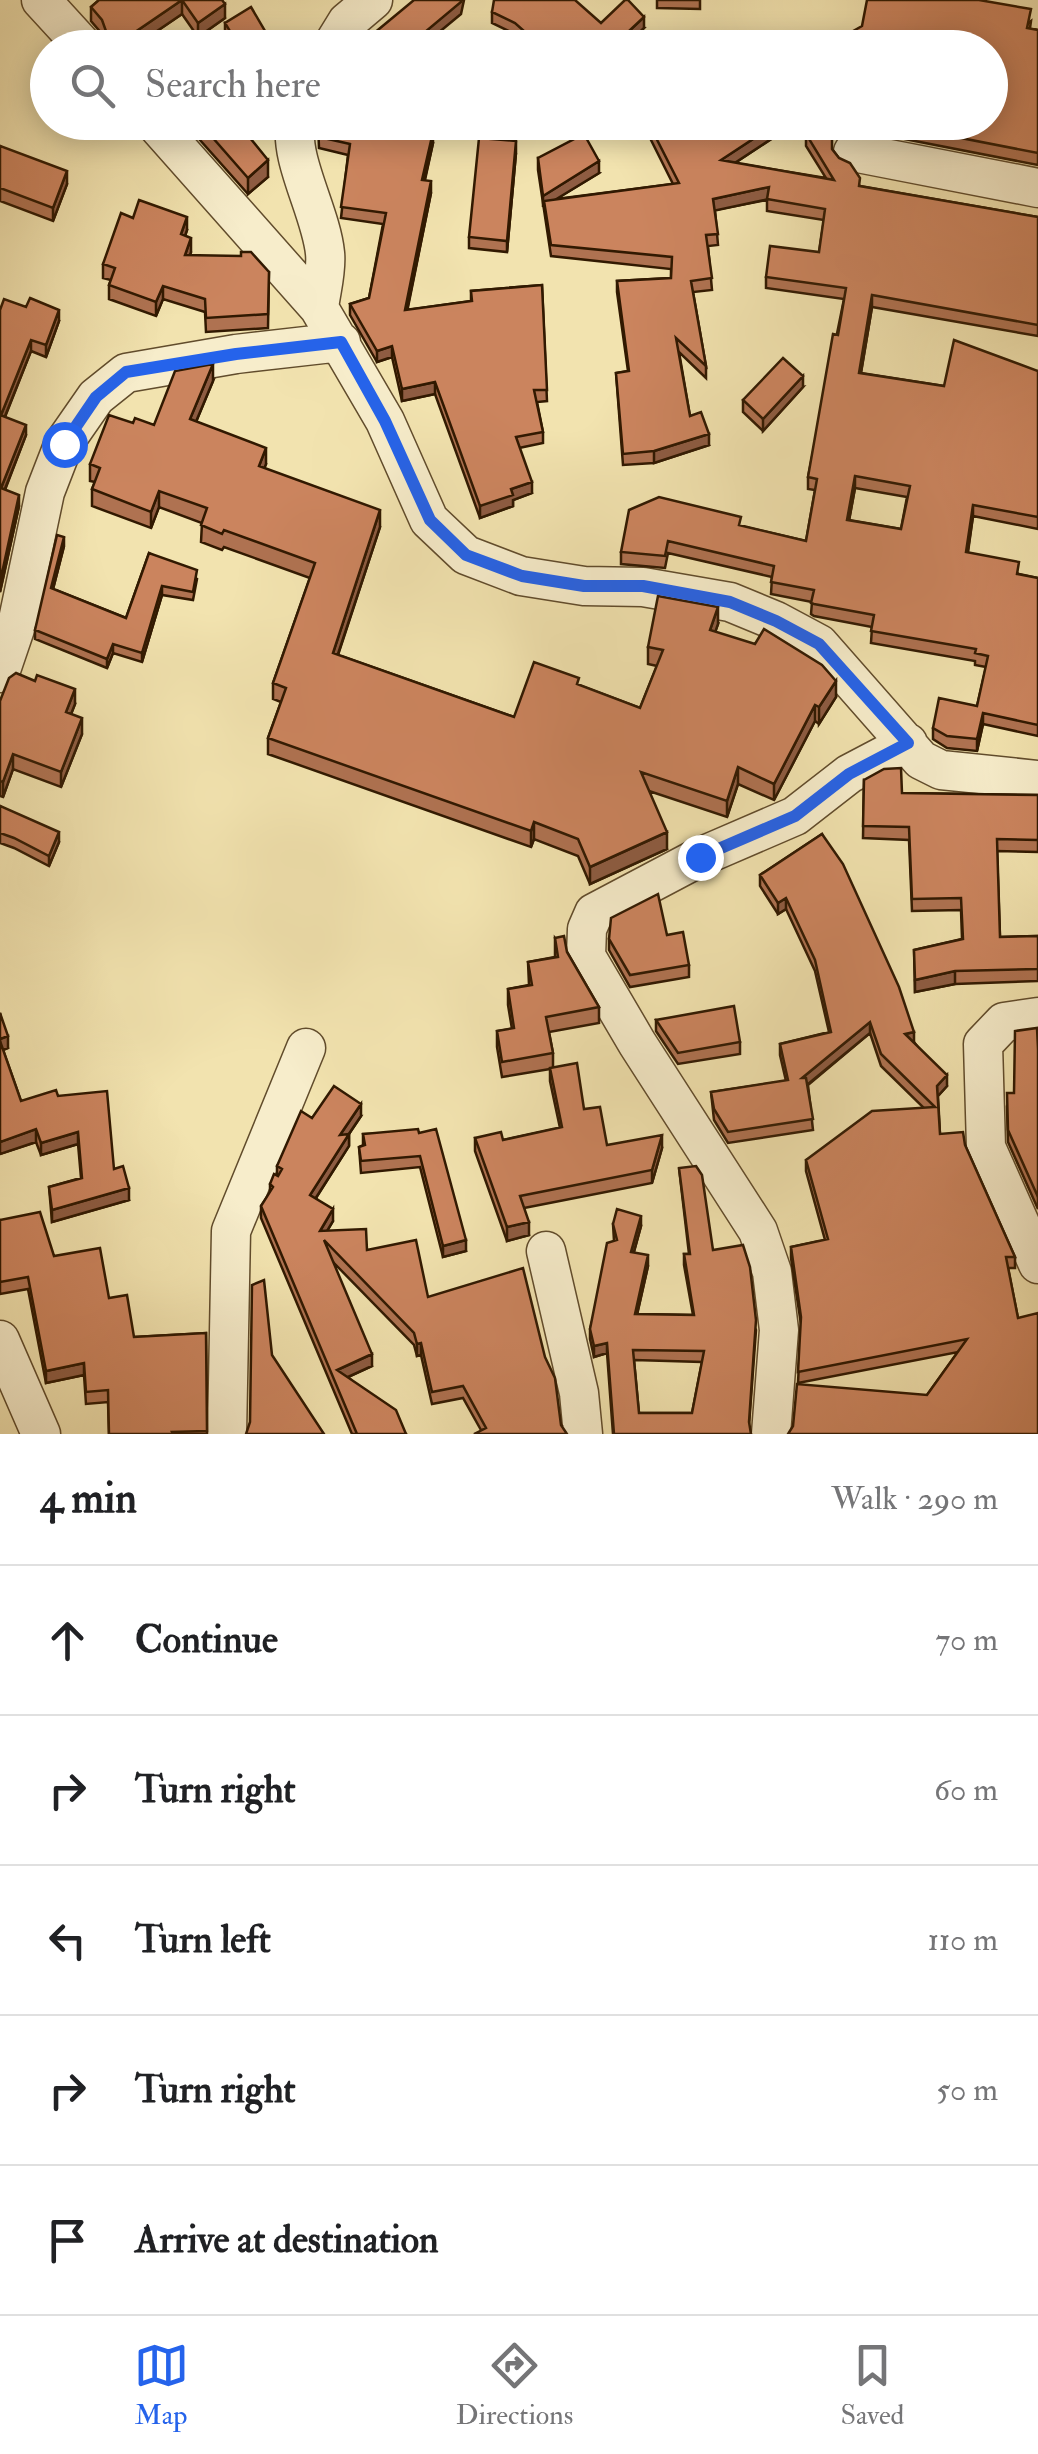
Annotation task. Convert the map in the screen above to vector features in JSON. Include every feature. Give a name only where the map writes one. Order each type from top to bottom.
[{"type":"street","points":[[41,0],[68,30]]},
{"type":"street","points":[[342,30],[373,0]]},
{"type":"street","points":[[170,140],[318,308],[385,421],[430,520],[466,555],[522,576],[584,586],[643,586],[746,608],[819,644],[921,760],[941,770],[1038,780]]},
{"type":"street","points":[[292,140],[312,196],[326,256],[318,308]]},
{"type":"street","points":[[853,152],[1038,188]]},
{"type":"street","points":[[0,673],[18,620],[45,492],[64,444],[96,397],[126,372],[341,342]]},
{"type":"street","points":[[770,1434],[779,1330],[772,1272],[758,1231],[586,956],[587,928],[594,913],[700,857],[795,816],[849,774],[908,743]]},
{"type":"street","points":[[1038,1017],[1004,1022],[982,1044],[986,1147],[1038,1264]]},
{"type":"street","points":[[227,1434],[231,1232],[306,1048]]},
{"type":"street","points":[[546,1252],[579,1393],[583,1434]]},
{"type":"street","points":[[0,1340],[41,1434]]},
{"type":"building","points":[[99,0],[182,0],[138,30],[106,30],[91,7]]},
{"type":"building","points":[[182,0],[222,0],[225,4],[198,23]]},
{"type":"building","points":[[414,0],[461,0],[428,30],[378,30]]},
{"type":"building","points":[[494,0],[575,0],[601,23],[628,0],[644,17],[630,30],[523,30],[492,12]]},
{"type":"building","points":[[867,0],[979,0],[1031,9],[1027,28],[1038,30],[1038,153],[971,140],[1008,140],[1008,30],[855,30],[862,26]]},
{"type":"building","points":[[251,7],[264,30],[229,30],[225,23]]},
{"type":"building","points":[[215,140],[252,140],[268,160],[248,178]]},
{"type":"building","points":[[332,140],[431,140],[422,180],[431,181],[405,310],[472,301],[471,291],[542,285],[547,390],[534,390],[543,432],[516,437],[532,482],[511,489],[513,495],[480,506],[435,382],[402,389],[392,346],[377,351],[350,304],[369,298],[386,213],[341,207],[350,144]]},
{"type":"building","points":[[479,140],[516,141],[507,241],[469,237]]},
{"type":"building","points":[[572,140],[587,140],[599,161],[543,196],[538,158]]},
{"type":"building","points":[[657,140],[752,140],[721,160],[834,180],[810,140],[832,140],[832,149],[850,163],[860,178],[859,186],[1038,217],[1038,325],[872,295],[859,373],[944,386],[954,340],[1038,371],[1038,517],[973,505],[966,552],[1019,562],[1017,574],[1038,578],[1038,725],[983,713],[977,739],[947,736],[933,728],[939,698],[977,706],[988,656],[975,653],[976,649],[871,631],[874,615],[814,604],[814,590],[771,582],[774,566],[668,541],[665,556],[621,552],[629,510],[659,497],[741,517],[739,525],[806,541],[817,479],[808,477],[833,334],[838,335],[846,288],[766,277],[770,246],[819,252],[825,209],[767,199],[769,187],[713,199],[718,234],[706,235],[712,278],[691,281],[706,366],[676,338],[690,416],[701,412],[709,434],[654,451],[623,454],[616,373],[629,371],[617,281],[671,278],[672,257],[551,245],[544,201],[679,183]],"holes":[[[855,476],[910,486],[901,529],[847,520]]]},
{"type":"building","points":[[0,146],[67,171],[53,208],[0,188]]},
{"type":"building","points":[[139,200],[187,217],[181,234],[191,238],[185,255],[241,256],[241,252],[251,252],[269,272],[268,314],[206,318],[205,299],[163,286],[156,302],[109,285],[115,268],[103,264],[121,213],[133,218]]},
{"type":"building","points":[[30,298],[59,310],[46,345],[31,340],[0,415],[0,310],[4,299],[26,307]]},
{"type":"building","points":[[783,358],[803,376],[763,419],[743,400]]},
{"type":"building","points":[[213,364],[190,419],[266,448],[259,466],[380,510],[333,653],[514,717],[534,662],[579,678],[577,684],[640,708],[663,650],[648,647],[658,596],[718,607],[710,630],[755,644],[764,629],[822,665],[836,681],[819,707],[815,705],[774,784],[738,767],[727,801],[641,772],[667,832],[590,867],[578,839],[534,822],[531,831],[268,738],[286,688],[273,683],[315,563],[201,525],[207,508],[159,491],[151,512],[92,489],[100,468],[90,464],[109,415],[154,425],[175,371]]},
{"type":"building","points":[[0,415],[26,425],[1,488],[19,495],[0,582]]},
{"type":"building","points":[[57,535],[64,537],[51,588],[126,618],[149,553],[197,570],[193,592],[162,586],[142,653],[113,644],[107,659],[35,630]]},
{"type":"building","points":[[16,673],[35,681],[37,675],[75,689],[66,712],[82,718],[61,772],[13,754],[3,782],[0,701],[9,678]]},
{"type":"building","points":[[901,768],[902,793],[1038,795],[1038,840],[997,839],[1000,937],[1038,936],[1038,969],[955,971],[915,980],[914,950],[963,939],[961,898],[912,899],[909,827],[863,826],[864,780],[884,769]]},
{"type":"building","points":[[0,806],[59,832],[49,856],[0,833]]},
{"type":"building","points":[[822,834],[843,864],[899,987],[914,1032],[905,1034],[947,1075],[937,1086],[940,1134],[963,1132],[965,1145],[1015,1257],[1006,1257],[1018,1318],[1038,1313],[1038,1434],[788,1434],[793,1426],[797,1384],[927,1395],[967,1339],[798,1372],[801,1317],[791,1247],[828,1239],[806,1160],[872,1111],[935,1107],[881,1054],[870,1022],[802,1078],[806,1078],[813,1119],[728,1132],[714,1109],[711,1092],[788,1080],[780,1044],[831,1032],[815,960],[786,898],[778,903],[760,875]]},
{"type":"building","points":[[658,894],[667,935],[683,932],[689,965],[630,975],[609,939],[611,918]]},
{"type":"building","points":[[564,936],[567,952],[599,1007],[546,1017],[553,1053],[502,1062],[497,1031],[514,1028],[508,989],[532,985],[528,962],[558,957],[555,938]]},
{"type":"building","points":[[734,1006],[740,1042],[678,1053],[656,1020]]},
{"type":"building","points":[[0,1013],[8,1036],[0,1039]]},
{"type":"building","points":[[1037,1028],[1038,1197],[1008,1130],[1007,1093],[1014,1093],[1015,1031]]},
{"type":"building","points":[[0,1041],[21,1101],[56,1090],[58,1096],[107,1091],[114,1169],[123,1166],[129,1188],[52,1210],[49,1187],[82,1178],[78,1132],[41,1143],[36,1129],[0,1142]]},
{"type":"building","points":[[577,1063],[584,1109],[600,1107],[607,1145],[662,1135],[652,1170],[520,1196],[529,1222],[507,1227],[475,1138],[501,1132],[503,1140],[562,1127],[550,1068]]},
{"type":"building","points":[[334,1086],[361,1104],[340,1135],[349,1134],[310,1195],[333,1209],[320,1231],[366,1229],[367,1250],[416,1240],[428,1297],[523,1268],[545,1357],[555,1378],[561,1425],[567,1434],[474,1434],[486,1428],[463,1386],[432,1392],[421,1343],[417,1344],[414,1333],[324,1240],[372,1354],[337,1370],[396,1410],[406,1434],[357,1434],[261,1206],[273,1187],[270,1184],[274,1174],[278,1176],[282,1169],[277,1166],[301,1111],[312,1118]]},
{"type":"building","points":[[418,1129],[419,1133],[436,1129],[466,1240],[443,1246],[420,1156],[361,1161],[359,1147],[365,1145],[363,1134]]},
{"type":"building","points":[[696,1166],[702,1175],[713,1250],[743,1245],[750,1267],[756,1320],[751,1434],[614,1434],[607,1343],[594,1346],[590,1329],[607,1243],[617,1240],[613,1224],[617,1209],[641,1216],[631,1252],[648,1255],[635,1314],[694,1315],[684,1254],[690,1254],[679,1168]],"holes":[[[633,1350],[704,1351],[692,1413],[639,1413]]]},
{"type":"building","points":[[40,1212],[54,1256],[100,1248],[109,1298],[127,1295],[134,1337],[206,1333],[207,1431],[109,1434],[108,1390],[86,1392],[84,1363],[46,1371],[28,1277],[0,1282],[0,1220]]},
{"type":"building","points":[[264,1280],[272,1355],[324,1434],[246,1434],[250,1422],[252,1285]]},
{"type":"route","points":[[64,444],[96,397],[126,372],[341,342],[385,421],[430,520],[466,555],[522,576],[584,586],[643,586],[730,602],[819,644],[908,743],[849,774],[795,816],[700,857]]}]
